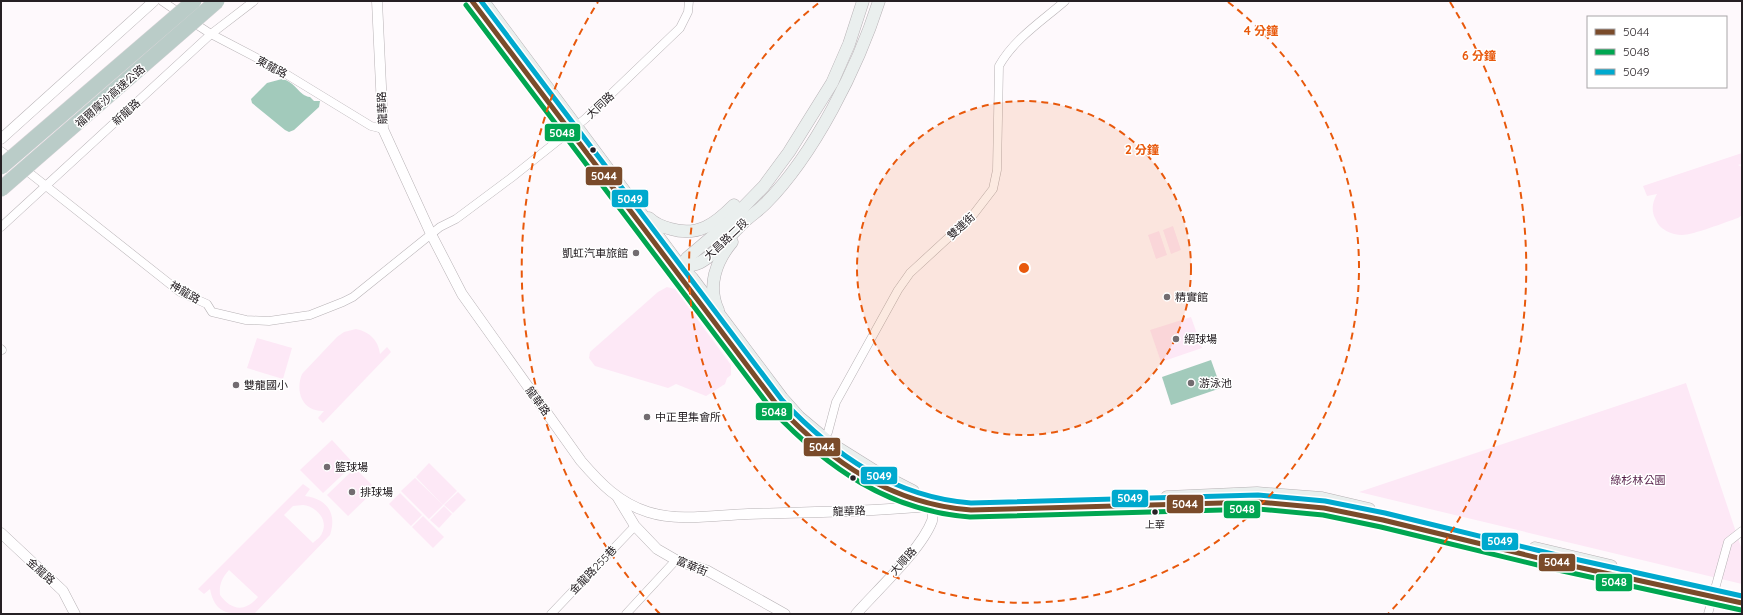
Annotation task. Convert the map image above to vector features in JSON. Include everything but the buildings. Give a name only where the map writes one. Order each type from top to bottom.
[{"type":"highway","name":"福爾摩沙高速公路","points":[[1,168],[194,1]]},
{"type":"highway","name":"福爾摩沙高速公路","points":[[1,189],[217,1]]},
{"type":"main road","points":[[472,1],[635,204],[782,398],[822,442]]},
{"type":"main road","points":[[483,1],[675,272],[777,405],[793,423],[822,442],[932,503],[1257,493],[1322,498],[1558,558],[1714,593],[1742,597]]},
{"type":"main road","name":"大昌路二段","points":[[681,266],[726,225],[764,186],[789,152],[832,83],[849,44],[863,1]]},
{"type":"main road","name":"大昌路二段","points":[[681,266],[699,263],[764,204],[790,174],[833,107],[851,72],[879,1]]},
{"type":"main road","points":[[635,204],[651,220],[666,227],[680,232],[700,231],[723,216],[789,152]]},
{"type":"main road","points":[[724,322],[716,304],[713,283],[716,266],[731,243],[764,204]]},
{"type":"main road","points":[[1714,593],[1742,603]]},
{"type":"street","points":[[1,139],[154,1]]},
{"type":"street","name":"東龍路","points":[[162,1],[211,34],[276,68],[371,126],[383,129]]},
{"type":"street","name":"新龍路","points":[[1,227],[211,34],[254,1]]},
{"type":"street","name":"龍華路","points":[[377,1],[383,129],[431,234],[453,279],[484,326],[581,461],[597,479],[618,498],[648,512],[683,516],[893,510],[932,503]]},
{"type":"street","name":"大同路","points":[[431,234],[505,182],[573,128],[631,76],[680,28],[688,12],[689,1]]},
{"type":"street","name":"雙連街","points":[[822,442],[836,402],[898,290],[910,273],[973,215],[993,189],[997,170],[999,66],[1006,54],[1018,40],[1065,1]]},
{"type":"street","name":"神龍路","points":[[1,151],[180,292],[207,304],[212,312],[246,320],[269,321],[310,315],[343,302],[353,297],[431,234]]},
{"type":"street","name":"富華街","points":[[618,498],[635,526],[657,549],[676,560],[708,571],[785,614]]},
{"type":"street","name":"大順路","points":[[856,614],[918,545],[928,531],[932,519],[932,503]]},
{"type":"street","name":"金龍路255巷","points":[[551,614],[635,526]]},
{"type":"street","points":[[1708,614],[1728,542],[1742,532]]},
{"type":"street","name":"金龍路","points":[[1,533],[63,591],[75,614]]},
{"type":"street","points":[[626,614],[676,560]]},
{"type":"green space","points":[[1742,153],[1742,164],[1738,165],[1742,167],[1742,215],[1738,218],[1701,231],[1682,235],[1666,231],[1660,226],[1654,217],[1653,210],[1653,204],[1657,194],[1647,196],[1643,186]]},
{"type":"green space","points":[[1173,226],[1181,250],[1171,254],[1163,230]]},
{"type":"green space","points":[[1159,231],[1167,255],[1156,259],[1148,235]]},
{"type":"green space","points":[[667,287],[675,289],[731,365],[731,375],[727,378],[725,384],[706,396],[676,384],[668,388],[595,366],[589,358],[590,352],[658,292]]},
{"type":"green space","name":"網球場","points":[[1191,317],[1202,348],[1161,362],[1150,330]]},
{"type":"green space","points":[[356,329],[365,332],[372,337],[379,349],[380,354],[387,347],[391,352],[323,423],[318,418],[324,411],[310,408],[302,399],[299,387],[302,374],[337,337],[344,332]]},
{"type":"green space","points":[[257,338],[292,348],[283,379],[247,368]]},
{"type":"green space","name":"綠杉林公園","points":[[1686,383],[1742,550],[1742,584],[1359,492]]},
{"type":"green space","name":"籃球場","points":[[332,440],[354,464],[323,493],[300,470]]},
{"type":"green space","points":[[429,463],[457,491],[443,505],[416,477]]},
{"type":"green space","name":"排球場","points":[[355,468],[376,489],[348,516],[327,495]]},
{"type":"green space","points":[[415,478],[443,505],[429,519],[401,491]]},
{"type":"green space","points":[[303,484],[310,489],[305,496],[320,500],[329,509],[332,520],[330,535],[254,614],[237,614],[224,611],[215,604],[210,589],[204,594],[198,589]],"holes":[[[303,505],[312,508],[320,514],[324,523],[324,528],[320,537],[313,543],[284,515],[293,506]],[[229,570],[258,597],[253,602],[243,607],[234,607],[220,595],[222,581]]]},
{"type":"green space","points":[[458,492],[466,500],[453,513],[444,505]]},
{"type":"green space","points":[[400,493],[422,515],[411,526],[389,504]]},
{"type":"green space","points":[[444,506],[452,514],[439,528],[430,520]]},
{"type":"green space","points":[[423,516],[444,537],[433,548],[412,527]]},
{"type":"shaded area","points":[[282,79],[291,83],[303,94],[310,97],[314,101],[320,101],[319,107],[294,130],[289,132],[252,103],[251,99],[267,83]]},
{"type":"shaded area","name":"游泳池","points":[[1211,360],[1221,388],[1171,405],[1162,377]]},
{"type":"transit line","name":"5044","points":[[472,1],[777,405],[819,445],[841,462],[864,477],[889,489],[915,499],[942,506],[971,510],[1258,502],[1324,508],[1383,520],[1559,563],[1742,603]]},
{"type":"transit line","name":"5049","points":[[481,1],[782,400],[802,420],[844,455],[867,470],[891,482],[916,492],[943,499],[971,503],[1258,495],[1325,501],[1385,513],[1561,556],[1742,596]]},
{"type":"transit line","name":"5048","points":[[466,5],[772,410],[793,431],[837,468],[886,496],[913,506],[940,513],[970,517],[1258,509],[1323,515],[1381,527],[1558,570],[1741,610]]},
{"type":"place","name":"凱虹汽車旅館","points":[[636,253]]},
{"type":"place","name":"精實館","points":[[1167,297]]},
{"type":"place","name":"網球場","points":[[1176,339]]},
{"type":"place","name":"游泳池","points":[[1191,383]]},
{"type":"place","name":"雙龍國小","points":[[236,385]]},
{"type":"place","name":"中正里集會所","points":[[647,417]]},
{"type":"place","name":"籃球場","points":[[327,467]]},
{"type":"place","name":"排球場","points":[[352,492]]},
{"type":"place","name":"上華","points":[[1155,512]]}]
